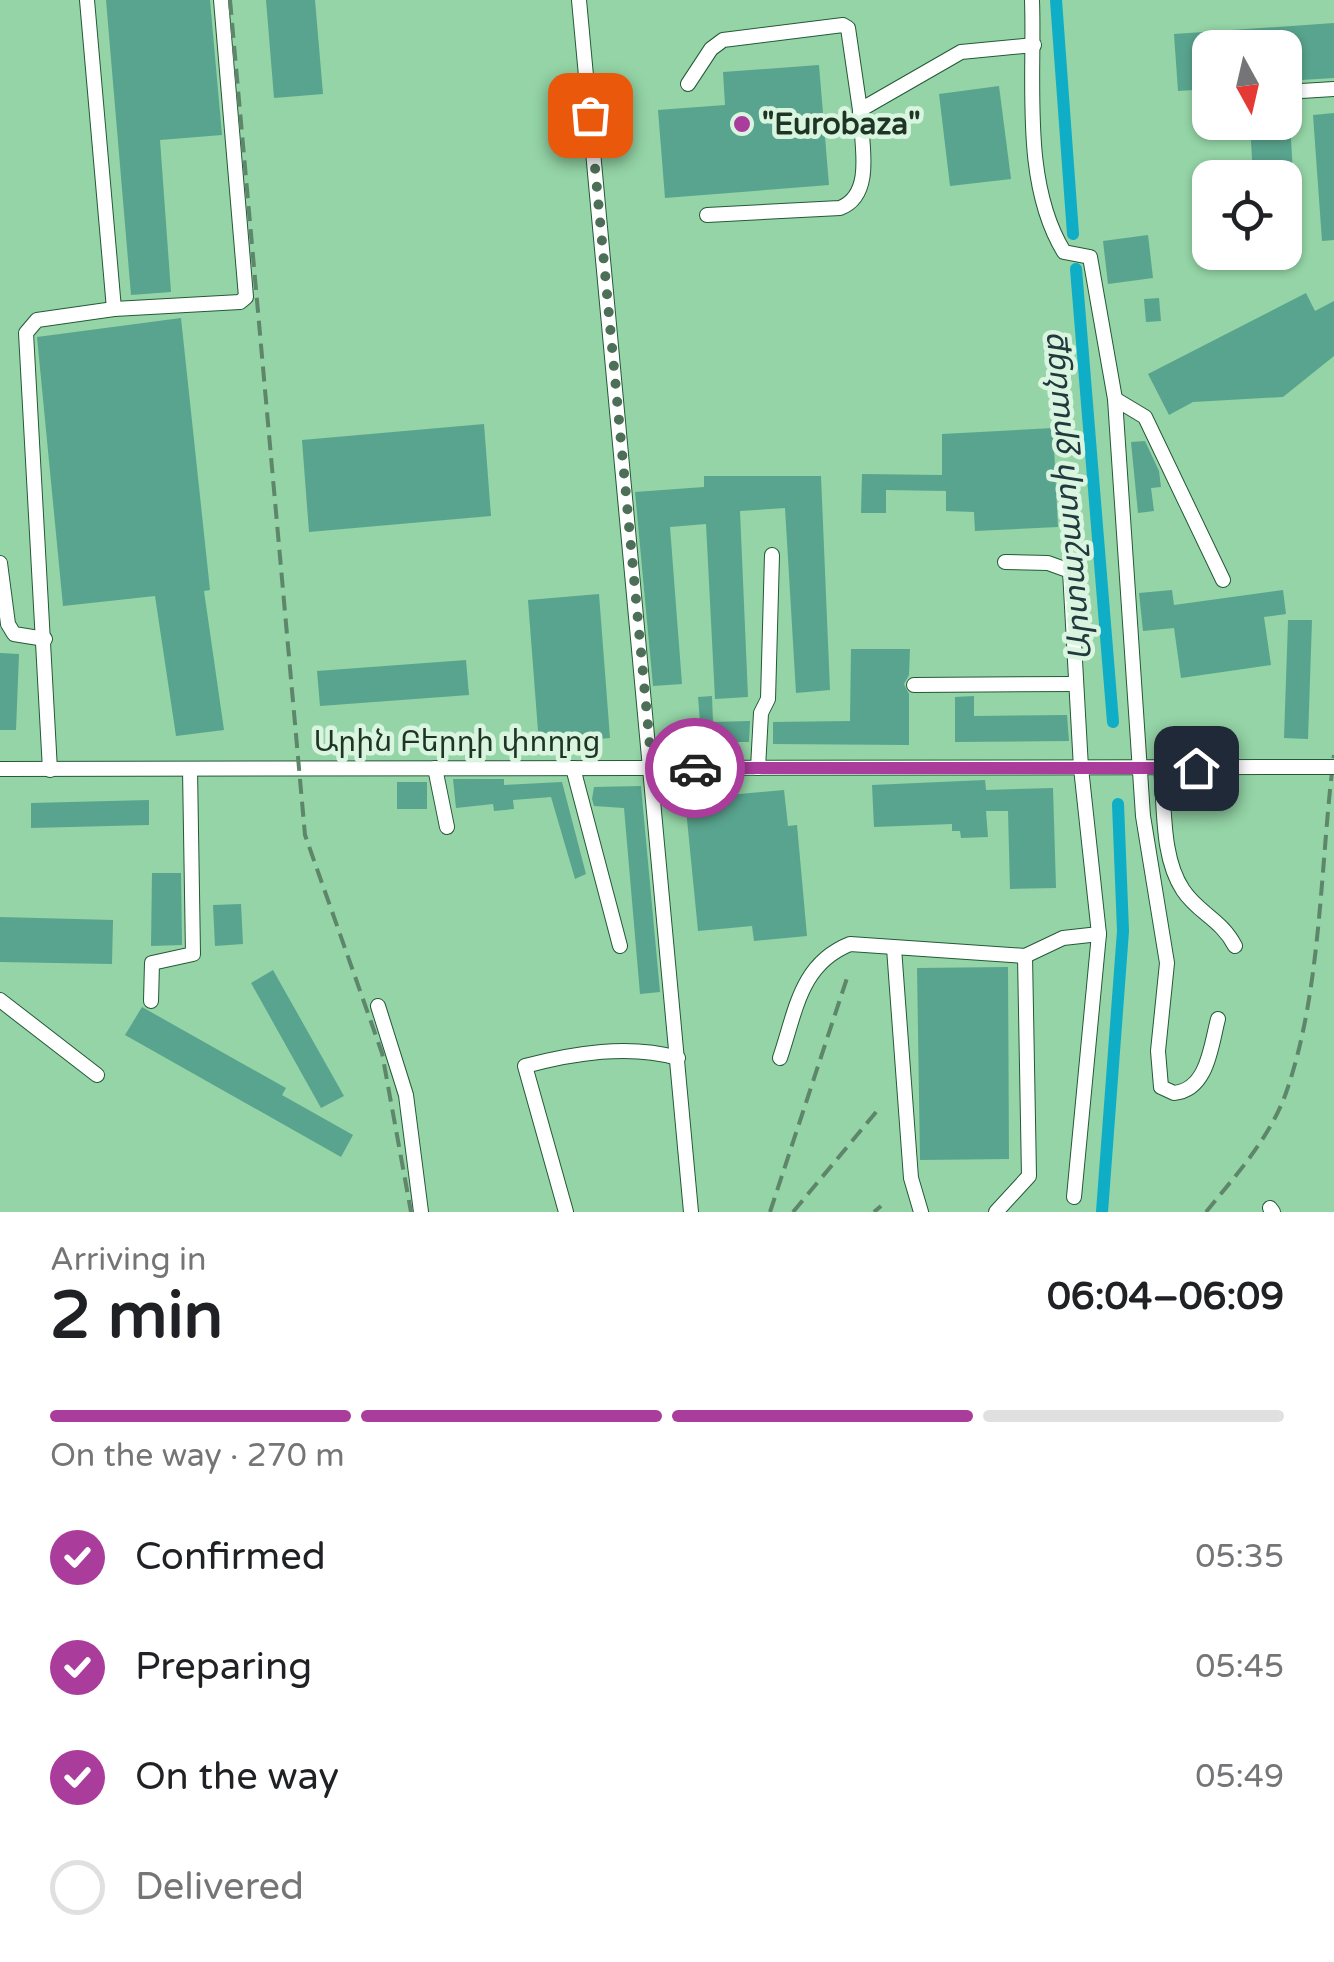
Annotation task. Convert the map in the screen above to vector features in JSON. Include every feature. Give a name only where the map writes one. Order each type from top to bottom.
[{"type":"street","points":[[87,0],[114,309]]},
{"type":"street","points":[[50,770],[26,333],[37,320],[114,309],[240,302],[246,297],[221,0]]},
{"type":"street","points":[[579,0],[691,1212]]},
{"type":"street","points":[[1032,0],[1037,163],[1048,226],[1064,252],[1090,257],[1115,398],[1143,768],[1143,816],[1168,963],[1158,1079],[1167,1092],[1193,1086],[1204,1072],[1218,1019]]},
{"type":"street","points":[[688,84],[711,49],[723,40],[848,28],[860,110],[862,192],[854,203],[840,208],[707,214]]},
{"type":"street","points":[[860,110],[961,52],[1034,46]]},
{"type":"street","points":[[1302,91],[1334,88]]},
{"type":"street","points":[[1115,398],[1145,418],[1223,580]]},
{"type":"street","points":[[758,768],[761,713],[768,699],[772,555]]},
{"type":"street","points":[[1005,562],[1048,563],[1070,571],[1080,768],[1099,934],[1074,1197]]},
{"type":"street","points":[[0,563],[8,624],[14,634],[45,639]]},
{"type":"street","points":[[914,685],[1075,684]]},
{"type":"street","name":"Արին Բերդի փողոց","points":[[0,770],[1334,766]]},
{"type":"street","points":[[434,768],[447,827]]},
{"type":"street","points":[[573,768],[620,946]]},
{"type":"street","points":[[1162,768],[1175,875],[1184,893],[1224,926],[1235,946]]},
{"type":"street","points":[[151,1001],[152,963],[193,954],[190,769]]},
{"type":"street","points":[[780,1058],[808,976],[824,954],[850,944],[1026,956],[1062,938],[1099,934]]},
{"type":"street","points":[[894,948],[911,1178],[921,1212]]},
{"type":"street","points":[[996,1212],[1029,1176],[1026,956]]},
{"type":"street","points":[[0,1000],[97,1075]]},
{"type":"street","points":[[378,1006],[406,1095],[422,1212]]},
{"type":"street","points":[[566,1212],[526,1066],[598,1052],[638,1050],[678,1058]]},
{"type":"shaded area","points":[[0,0],[1334,0],[1334,1212],[0,1212]]},
{"type":"building","points":[[106,0],[210,0],[222,135],[160,140],[171,292],[131,295]]},
{"type":"building","points":[[266,0],[315,0],[323,94],[274,98]]},
{"type":"building","points":[[1334,23],[1334,78],[1302,80],[1302,30],[1232,30]]},
{"type":"building","points":[[1192,33],[1192,90],[1178,91],[1174,34]]},
{"type":"building","name":"\"Eurobaza\"","points":[[819,65],[829,185],[665,198],[658,110],[725,105],[723,72]]},
{"type":"building","points":[[999,86],[1011,179],[950,186],[939,94]]},
{"type":"building","points":[[1334,113],[1334,240],[1322,241],[1313,115]]},
{"type":"building","points":[[1251,140],[1291,140],[1292,160],[1252,160]]},
{"type":"building","points":[[1148,235],[1153,278],[1108,284],[1103,241]]},
{"type":"building","points":[[1306,293],[1315,311],[1334,301],[1334,356],[1283,397],[1193,402],[1169,415],[1148,374]]},
{"type":"building","points":[[1159,298],[1161,321],[1146,322],[1144,299]]},
{"type":"building","points":[[181,318],[210,590],[204,591],[224,730],[176,736],[155,596],[63,606],[37,337]]},
{"type":"building","points":[[484,424],[491,516],[309,532],[302,440]]},
{"type":"building","points":[[1053,428],[1058,527],[975,531],[974,512],[946,511],[946,491],[886,490],[886,513],[861,513],[862,474],[942,475],[942,434]]},
{"type":"building","points":[[1145,441],[1159,471],[1161,487],[1151,488],[1154,511],[1138,513],[1131,442]]},
{"type":"building","points":[[704,476],[821,476],[830,690],[796,693],[785,508],[740,511],[748,697],[715,699],[706,524],[670,527],[682,684],[653,686],[635,492],[704,487]]},
{"type":"building","points":[[1172,590],[1174,605],[1283,590],[1286,614],[1264,617],[1271,665],[1181,678],[1174,628],[1143,631],[1139,593]]},
{"type":"building","points":[[599,594],[610,738],[539,744],[528,600]]},
{"type":"building","points":[[1288,620],[1312,620],[1308,739],[1284,738]]},
{"type":"building","points":[[851,649],[910,649],[909,675],[904,684],[909,694],[909,745],[773,744],[773,722],[850,721]]},
{"type":"building","points":[[0,653],[19,654],[16,730],[0,730]]},
{"type":"building","points":[[466,660],[469,695],[320,706],[317,671]]},
{"type":"building","points":[[712,696],[713,722],[750,721],[749,742],[677,742],[676,730],[692,730],[700,722],[698,697]]},
{"type":"building","points":[[974,696],[974,716],[1067,715],[1069,741],[955,742],[955,697]]},
{"type":"building","points":[[453,779],[504,779],[504,785],[562,782],[586,874],[575,879],[551,797],[513,800],[514,809],[494,811],[493,804],[456,808]]},
{"type":"building","points":[[985,780],[986,790],[1053,788],[1056,888],[1010,889],[1008,811],[986,811],[988,837],[961,838],[960,831],[952,831],[952,824],[874,827],[872,785]]},
{"type":"building","points":[[397,782],[427,782],[427,809],[397,809]]},
{"type":"building","points":[[641,786],[660,992],[640,994],[624,808],[594,806],[592,799],[594,787]]},
{"type":"building","points":[[784,790],[788,826],[797,825],[807,936],[754,941],[752,926],[698,931],[685,799]]},
{"type":"building","points":[[149,800],[149,825],[31,828],[31,803]]},
{"type":"building","points":[[152,873],[181,873],[182,945],[151,946]]},
{"type":"building","points":[[241,904],[243,944],[215,946],[213,905]]},
{"type":"building","points":[[0,917],[113,920],[112,964],[0,962]]},
{"type":"building","points":[[1008,967],[1009,1159],[920,1160],[917,968]]},
{"type":"building","points":[[273,970],[344,1096],[321,1108],[251,983]]},
{"type":"building","points":[[142,1007],[286,1088],[282,1095],[353,1135],[341,1157],[125,1035]]},
{"type":"waterway","name":"Արտաշատի ջրանցք","points":[[1056,0],[1073,234]]},
{"type":"waterway","name":"Արտաշատի ջրանցք","points":[[1076,269],[1113,722]]},
{"type":"waterway","name":"Արտաշատի ջրանցք","points":[[1102,1212],[1123,931],[1118,804]]},
{"type":"railway","points":[[230,0],[305,835],[382,1053],[411,1212]]},
{"type":"railway","points":[[1206,1212],[1272,1124],[1298,1051],[1314,968],[1334,755]]},
{"type":"railway","points":[[770,1212],[847,978]]},
{"type":"railway","points":[[793,1212],[877,1111]]},
{"type":"railway","points":[[874,1212],[881,1206]]},
{"type":"way so far","points":[[590,115],[652,768],[695,768]]},
{"type":"place","name":"\"Eurobaza\"","points":[[742,124]]},
{"type":"route","points":[[695,768],[1196,768]]}]
